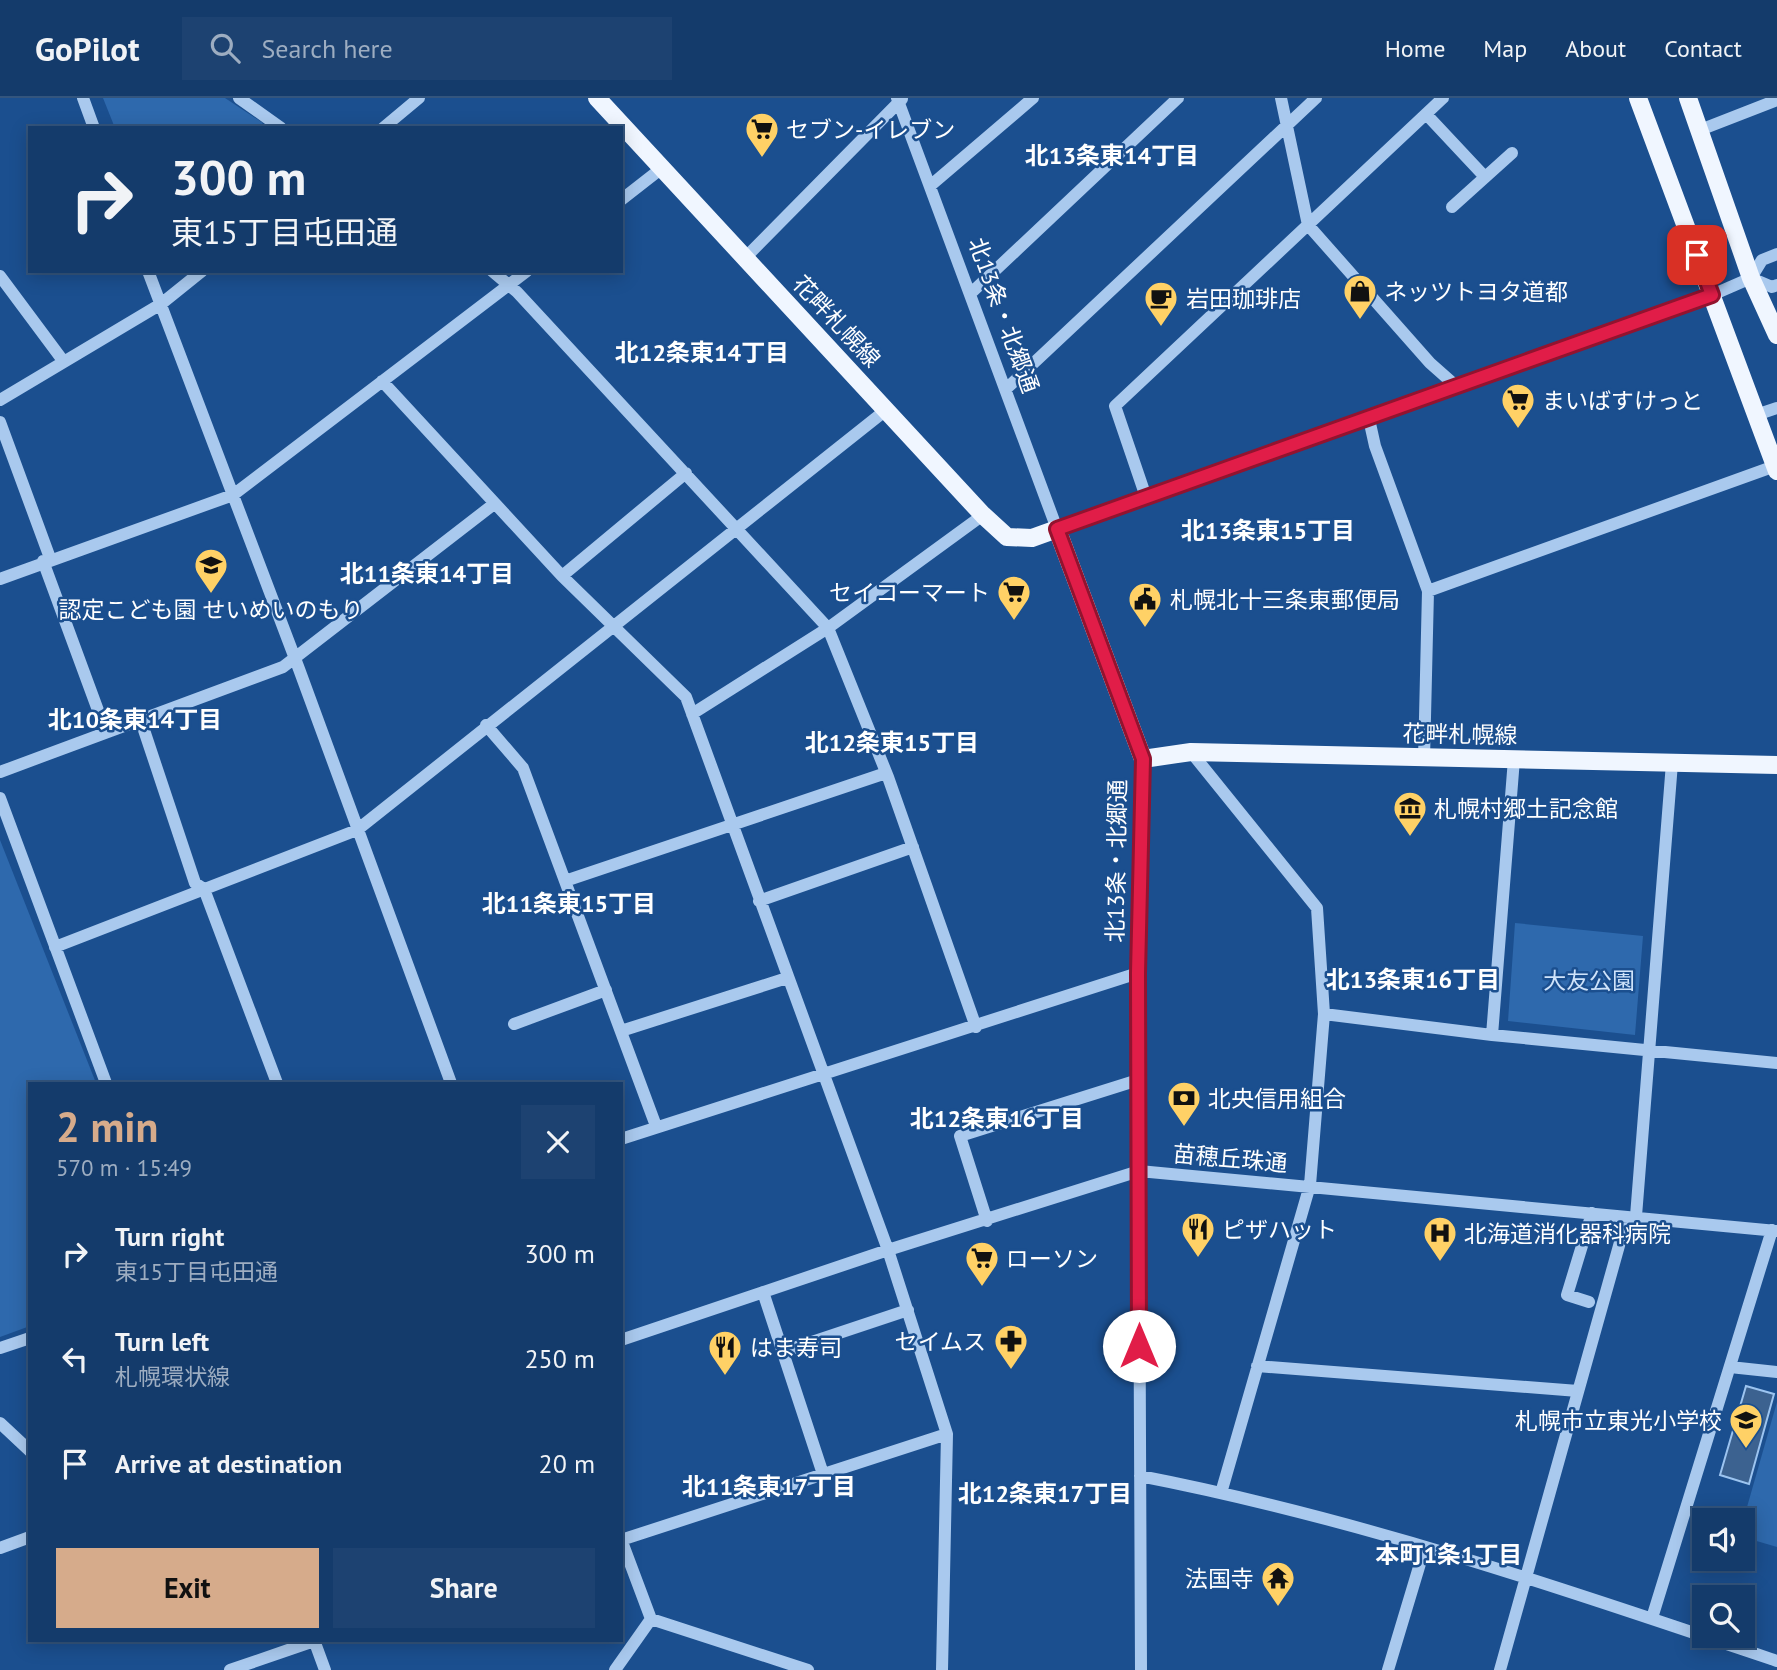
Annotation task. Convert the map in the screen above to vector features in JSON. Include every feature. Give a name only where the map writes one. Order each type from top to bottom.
[{"type":"main road","name":"花畔札幌線","points":[[597,98],[1007,537],[1032,538],[1057,529]]},
{"type":"main road","points":[[1638,98],[1776,468]]},
{"type":"main road","points":[[1688,98],[1751,278],[1777,335]]},
{"type":"main road","name":"北13条・北郷通","points":[[1057,529],[1143,759]]},
{"type":"main road","name":"花畔札幌線","points":[[1143,759],[1191,752],[1777,765]]},
{"type":"street","points":[[83,98],[93,126]]},
{"type":"street","points":[[239,98],[278,126]]},
{"type":"street","points":[[385,126],[419,98]]},
{"type":"street","points":[[930,186],[1033,98]]},
{"type":"street","points":[[970,294],[1178,98]]},
{"type":"street","points":[[1281,98],[1289,123],[1308,225],[1430,363],[1456,386]]},
{"type":"street","points":[[1006,389],[1316,98]]},
{"type":"street","points":[[1146,497],[1115,406],[1443,98]]},
{"type":"street","points":[[746,258],[900,100]]},
{"type":"street","name":"北13条・北郷通","points":[[900,100],[1057,529]]},
{"type":"street","points":[[1700,130],[1758,102],[1777,100]]},
{"type":"street","points":[[1426,114],[1485,177]]},
{"type":"street","points":[[1452,206],[1512,153]]},
{"type":"street","points":[[623,198],[662,168]]},
{"type":"street","points":[[1057,529],[1712,295],[1751,278],[1762,260],[1777,254]]},
{"type":"street","points":[[149,273],[295,658],[451,1082]]},
{"type":"street","points":[[0,400],[161,304],[200,273]]},
{"type":"street","points":[[495,273],[509,284],[828,628],[886,773],[976,1027]]},
{"type":"street","points":[[0,579],[233,495],[524,273]]},
{"type":"street","points":[[0,276],[64,362]]},
{"type":"street","points":[[1751,278],[1772,287],[1777,285]]},
{"type":"street","points":[[382,381],[562,576],[686,697],[888,1250],[947,1434],[942,1670]]},
{"type":"street","points":[[1756,415],[1777,408]]},
{"type":"street","points":[[55,947],[357,830],[886,410]]},
{"type":"street","points":[[1369,419],[1375,446],[1428,591],[1424,759]]},
{"type":"street","points":[[0,422],[106,732]]},
{"type":"street","points":[[1428,591],[1776,468]]},
{"type":"street","points":[[562,576],[686,473]]},
{"type":"street","points":[[0,772],[283,667],[494,504]]},
{"type":"street","points":[[692,714],[828,628],[984,515]]},
{"type":"street","points":[[140,718],[195,883],[204,889],[277,1082]]},
{"type":"street","points":[[486,725],[523,768],[656,1126]]},
{"type":"street","points":[[1191,752],[1317,908],[1324,1014],[1310,1185],[1221,1493]]},
{"type":"street","name":"北13条・北郷通","points":[[1141,1670],[1138,973],[1143,759]]},
{"type":"street","points":[[1492,1035],[1514,759]]},
{"type":"street","points":[[1500,1670],[1528,1578],[1622,1235],[1636,1216],[1672,763]]},
{"type":"street","points":[[565,881],[886,773]]},
{"type":"street","points":[[0,797],[106,1082]]},
{"type":"street","points":[[759,901],[913,847]]},
{"type":"street","points":[[623,1138],[1138,973]]},
{"type":"street","points":[[621,1031],[787,978]]},
{"type":"street","points":[[514,1024],[606,990]]},
{"type":"street","points":[[1324,1014],[1492,1035],[1777,1063]]},
{"type":"street","points":[[986,1221],[960,1136],[1138,1080]]},
{"type":"street","name":"苗穂丘珠通","points":[[623,1339],[888,1250],[1139,1171],[1774,1230]]},
{"type":"street","points":[[1589,1302],[1567,1295],[1592,1213]]},
{"type":"street","points":[[1652,1618],[1774,1230]]},
{"type":"street","points":[[763,1292],[823,1474]]},
{"type":"street","points":[[782,1352],[908,1310]]},
{"type":"street","points":[[0,1348],[28,1339]]},
{"type":"street","points":[[1257,1366],[1578,1391]]},
{"type":"street","points":[[1730,1367],[1777,1372]]},
{"type":"street","points":[[0,1423],[28,1449]]},
{"type":"street","points":[[623,1538],[947,1434]]},
{"type":"street","points":[[1140,1476],[1221,1493],[1425,1547],[1652,1618],[1777,1661]]},
{"type":"street","points":[[0,1548],[28,1538]]},
{"type":"street","points":[[623,1544],[652,1619],[791,1667],[808,1670]]},
{"type":"street","points":[[1388,1670],[1425,1547]]},
{"type":"street","points":[[615,1670],[652,1619]]},
{"type":"street","points":[[230,1670],[309,1642]]},
{"type":"street","points":[[316,1642],[325,1670]]},
{"type":"green space","points":[[103,98],[225,98],[263,123],[260,126],[114,126]]},
{"type":"green space","points":[[0,840],[96,1082],[28,1082],[28,1327],[0,1337]]},
{"type":"green space","name":"大友公園","points":[[1515,923],[1643,936],[1635,1035],[1508,1021]]},
{"type":"green space","points":[[1777,1402],[1777,1547],[1755,1541],[1755,1508],[1747,1508]]},
{"type":"shaded area","points":[[1746,1386],[1774,1394],[1749,1484],[1720,1475]]},
{"type":"place","name":"セブン-イレブン","points":[[762,159]]},
{"type":"place","name":"ネッツトヨタ道都","points":[[1360,321]]},
{"type":"place","name":"岩田珈琲店","points":[[1161,328]]},
{"type":"place","name":"まいばすけっと","points":[[1518,430]]},
{"type":"place","name":"認定こども園 せいめいのもり","points":[[211,595]]},
{"type":"place","name":"セイコーマート","points":[[1014,622]]},
{"type":"place","name":"札幌北十三条東郵便局","points":[[1145,629]]},
{"type":"place","name":"札幌村郷土記念館","points":[[1410,838]]},
{"type":"place","name":"北央信用組合","points":[[1184,1128]]},
{"type":"place","name":"ピザハット","points":[[1198,1259]]},
{"type":"place","name":"北海道消化器科病院","points":[[1440,1263]]},
{"type":"place","name":"ローソン","points":[[982,1288]]},
{"type":"place","name":"セイムス","points":[[1011,1371]]},
{"type":"place","name":"はま寿司","points":[[725,1377]]},
{"type":"place","name":"札幌市立東光小学校","points":[[1746,1450]]},
{"type":"place","name":"法国寺","points":[[1278,1608]]},
{"type":"district","name":"北13条東14丁目","points":[[1112,155]]},
{"type":"district","name":"北12条東14丁目","points":[[702,352]]},
{"type":"district","name":"北13条東15丁目","points":[[1268,530]]},
{"type":"district","name":"北11条東14丁目","points":[[427,573]]},
{"type":"district","name":"北10条東14丁目","points":[[135,719]]},
{"type":"district","name":"北12条東15丁目","points":[[892,742]]},
{"type":"district","name":"北11条東15丁目","points":[[569,903]]},
{"type":"district","name":"北13条東16丁目","points":[[1413,979]]},
{"type":"district","name":"北12条東16丁目","points":[[997,1118]]},
{"type":"district","name":"北11条東17丁目","points":[[769,1486]]},
{"type":"district","name":"北12条東17丁目","points":[[1045,1493]]},
{"type":"district","name":"本町1条1丁目","points":[[1449,1554]]},
{"type":"route","points":[[1139,1346],[1138,973],[1143,759],[1057,529],[1712,295],[1697,255]]}]
